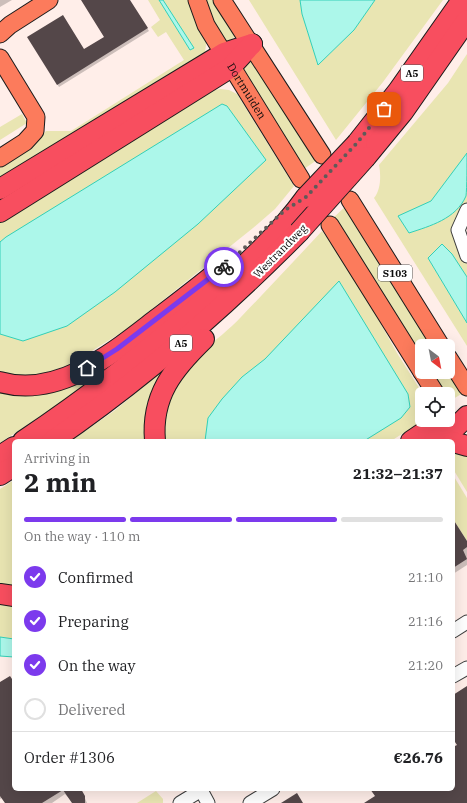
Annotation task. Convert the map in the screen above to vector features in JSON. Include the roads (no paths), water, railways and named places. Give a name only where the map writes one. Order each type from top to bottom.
[{"type":"highway","name":"Westrandweg","points":[[55,439],[114,396],[165,356],[231,299],[292,220],[303,188],[362,150],[407,80],[462,0]]},
{"type":"highway","name":"Westrandweg","points":[[26,439],[91,394],[147,351],[224,284],[292,220],[362,150],[403,112],[467,20]]},
{"type":"highway","points":[[0,212],[252,44]]},
{"type":"highway","points":[[0,189],[228,60]]},
{"type":"highway","name":"A5","points":[[0,382],[11,385],[29,386],[46,384],[96,364],[195,290],[224,266],[292,220]]},
{"type":"highway","name":"A5","points":[[155,439],[155,411],[160,394],[172,373],[188,354],[271,274],[292,220]]},
{"type":"highway","points":[[455,422],[467,445]]},
{"type":"highway","points":[[415,439],[440,427]]},
{"type":"highway","points":[[436,439],[447,427]]},
{"type":"highway","points":[[0,456],[12,448]]},
{"type":"highway","points":[[0,475],[12,467]]},
{"type":"highway","points":[[0,594],[12,596]]},
{"type":"main road","points":[[0,34],[10,25],[49,0]]},
{"type":"main road","name":"Dortmuiden","points":[[197,0],[206,25],[303,188]]},
{"type":"main road","points":[[222,0],[252,44],[322,155]]},
{"type":"main road","points":[[0,58],[36,117],[35,131],[25,142],[0,158]]},
{"type":"main road","name":"S103","points":[[350,200],[437,339]]},
{"type":"main road","name":"S103","points":[[330,225],[415,361]]},
{"type":"main road","points":[[455,368],[467,387]]},
{"type":"street","points":[[467,210],[458,230],[467,256]]},
{"type":"street","points":[[455,630],[467,622]]},
{"type":"street","points":[[455,675],[467,668]]},
{"type":"street","points":[[180,803],[200,791]]},
{"type":"street","points":[[202,791],[208,803]]},
{"type":"street","points":[[250,803],[270,791]]},
{"type":"water","points":[[159,0],[163,0],[194,48],[190,50]]},
{"type":"water","points":[[300,0],[375,0],[354,30],[318,65],[302,14]]},
{"type":"water","points":[[222,104],[227,106],[266,160],[198,224],[115,292],[67,326],[23,341],[0,334],[0,242]]},
{"type":"water","points":[[467,153],[466,196],[462,204],[449,216],[442,220],[425,228],[409,233],[398,216],[431,201]]},
{"type":"water","points":[[442,244],[452,254],[467,277],[467,323],[428,258]]},
{"type":"water","points":[[339,281],[408,394],[410,407],[401,418],[367,439],[205,439],[208,418],[222,399],[242,377],[265,359]]},
{"type":"water","points":[[0,637],[12,639],[12,657],[0,656]]}]
